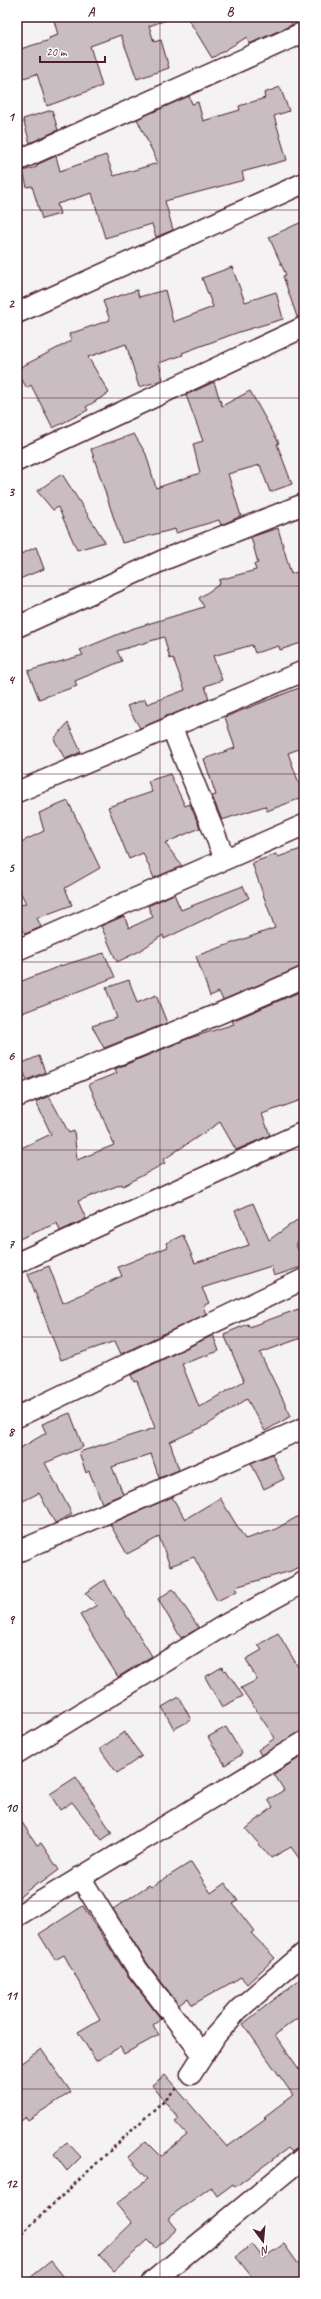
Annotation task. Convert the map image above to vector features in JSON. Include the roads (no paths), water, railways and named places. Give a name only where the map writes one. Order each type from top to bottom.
[{"type":"street","points":[[17,160],[304,32]]},
{"type":"street","points":[[17,313],[304,183]]},
{"type":"street","points":[[17,461],[304,327]]},
{"type":"street","points":[[17,626],[168,558],[304,504]]},
{"type":"street","points":[[18,788],[304,671]]},
{"type":"street","points":[[171,726],[225,859]]},
{"type":"street","points":[[17,950],[304,825]]},
{"type":"street","points":[[17,1097],[88,1066],[202,1022],[304,977]]},
{"type":"street","points":[[17,1263],[304,1132]]},
{"type":"street","points":[[17,1417],[304,1279]]},
{"type":"street","points":[[17,1552],[304,1428]]},
{"type":"street","points":[[17,1753],[224,1626],[304,1582]]},
{"type":"street","points":[[17,1916],[304,1742]]},
{"type":"street","points":[[80,1877],[138,1970],[203,2055]]},
{"type":"street","points":[[191,2074],[216,2036],[238,2010],[304,1953]]},
{"type":"street","points":[[152,2282],[304,2157]]}]
